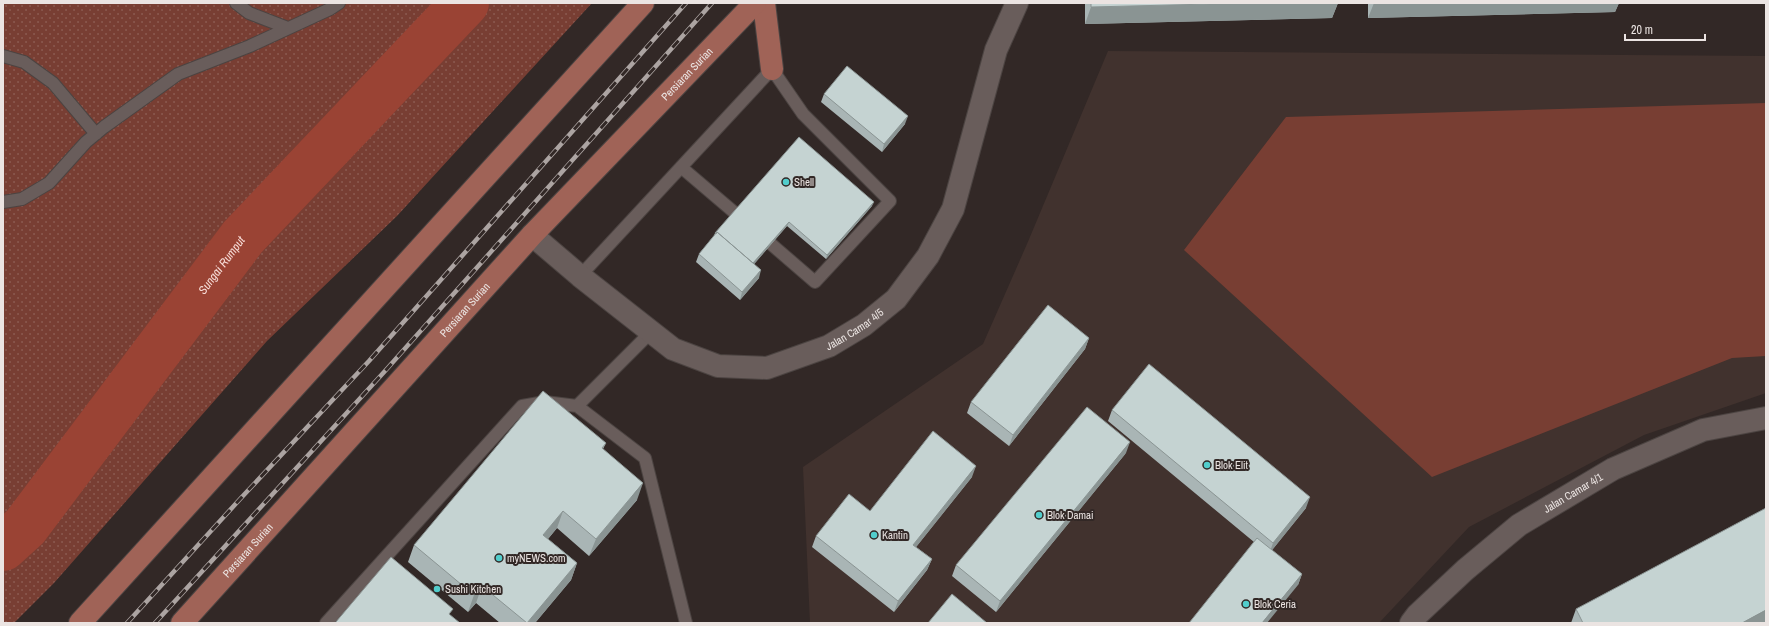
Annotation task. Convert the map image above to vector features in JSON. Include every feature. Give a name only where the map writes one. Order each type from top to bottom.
[{"type":"main road","points":[[80,623],[643,3]]},
{"type":"main road","name":"Persiaran Surian","points":[[182,623],[532,235],[755,3]]},
{"type":"main road","points":[[764,3],[772,69]]},
{"type":"street","name":"Jalan Camar 4/5","points":[[532,235],[580,276],[673,349],[718,366],[767,368],[829,346],[864,326],[896,299],[928,256],[953,209],[996,50],[1017,3]]},
{"type":"street","name":"Jalan Camar 4/1","points":[[1419,620],[1465,570],[1519,525],[1613,469],[1703,430],[1766,418]]},
{"type":"lane","points":[[236,3],[249,13],[288,28]]},
{"type":"lane","points":[[3,202],[22,199],[50,183],[71,158],[96,134],[178,74],[250,46],[330,9],[339,3]]},
{"type":"lane","points":[[3,56],[24,62],[53,83],[96,134]]},
{"type":"lane","points":[[580,276],[772,69],[803,114],[890,201],[815,282],[771,244]]},
{"type":"lane","points":[[681,167],[735,213]]},
{"type":"lane","points":[[577,406],[651,332]]},
{"type":"lane","points":[[326,623],[522,406],[545,402],[577,406],[645,458],[686,623]]},
{"type":"shaded area","points":[[3,3],[592,3],[397,216],[267,341],[54,583],[14,623],[3,623]]},
{"type":"shaded area","points":[[1108,51],[1766,56],[1766,393],[1644,435],[1469,527],[1379,623],[810,623],[803,467],[983,344],[1027,244]]},
{"type":"shaded area","points":[[1766,103],[1766,356],[1732,358],[1432,477],[1184,250],[1286,117]]},
{"type":"building","points":[[1091,3],[1250,3],[1091,7]]},
{"type":"building","points":[[847,66],[908,116],[884,144],[824,94]]},
{"type":"building","points":[[799,137],[874,202],[827,255],[789,222],[753,263],[717,232],[716,234],[715,233]]},
{"type":"building","points":[[717,232],[761,270],[742,292],[699,254]]},
{"type":"building","points":[[1048,305],[1089,338],[1013,435],[971,402]]},
{"type":"building","name":"Blok Elit","points":[[1149,364],[1310,497],[1273,543],[1112,410]]},
{"type":"building","points":[[543,391],[606,443],[602,448],[643,483],[596,539],[563,511],[543,535],[577,563],[527,623],[482,586],[474,595],[414,545]]},
{"type":"building","name":"Blok Damai","points":[[1087,407],[1130,442],[1000,601],[956,565]]},
{"type":"building","name":"Kantin","points":[[933,431],[976,466],[913,545],[932,559],[898,601],[816,536],[849,494],[870,511]]},
{"type":"building","points":[[1766,508],[1766,610],[1742,623],[1583,623],[1576,609]]},
{"type":"building","name":"Blok Ceria","points":[[1257,538],[1302,574],[1262,623],[1189,623]]},
{"type":"building","points":[[391,557],[453,609],[449,614],[460,623],[335,623]]},
{"type":"building","points":[[952,594],[987,623],[928,623]]},
{"type":"waterway","name":"Sungai Rumput","points":[[3,547],[25,527],[243,237],[465,3]]},
{"type":"railway","points":[[127,623],[369,361],[686,3]]},
{"type":"railway","points":[[155,623],[385,371],[712,3]]},
{"type":"place","name":"Shell","points":[[786,182]]},
{"type":"place","name":"Blok Elit","points":[[1207,465]]},
{"type":"place","name":"Blok Damai","points":[[1039,515]]},
{"type":"place","name":"Kantin","points":[[874,535]]},
{"type":"place","name":"myNEWS.com","points":[[499,558]]},
{"type":"place","name":"Sushi Kitchen","points":[[437,589]]},
{"type":"place","name":"Blok Ceria","points":[[1246,604]]}]
